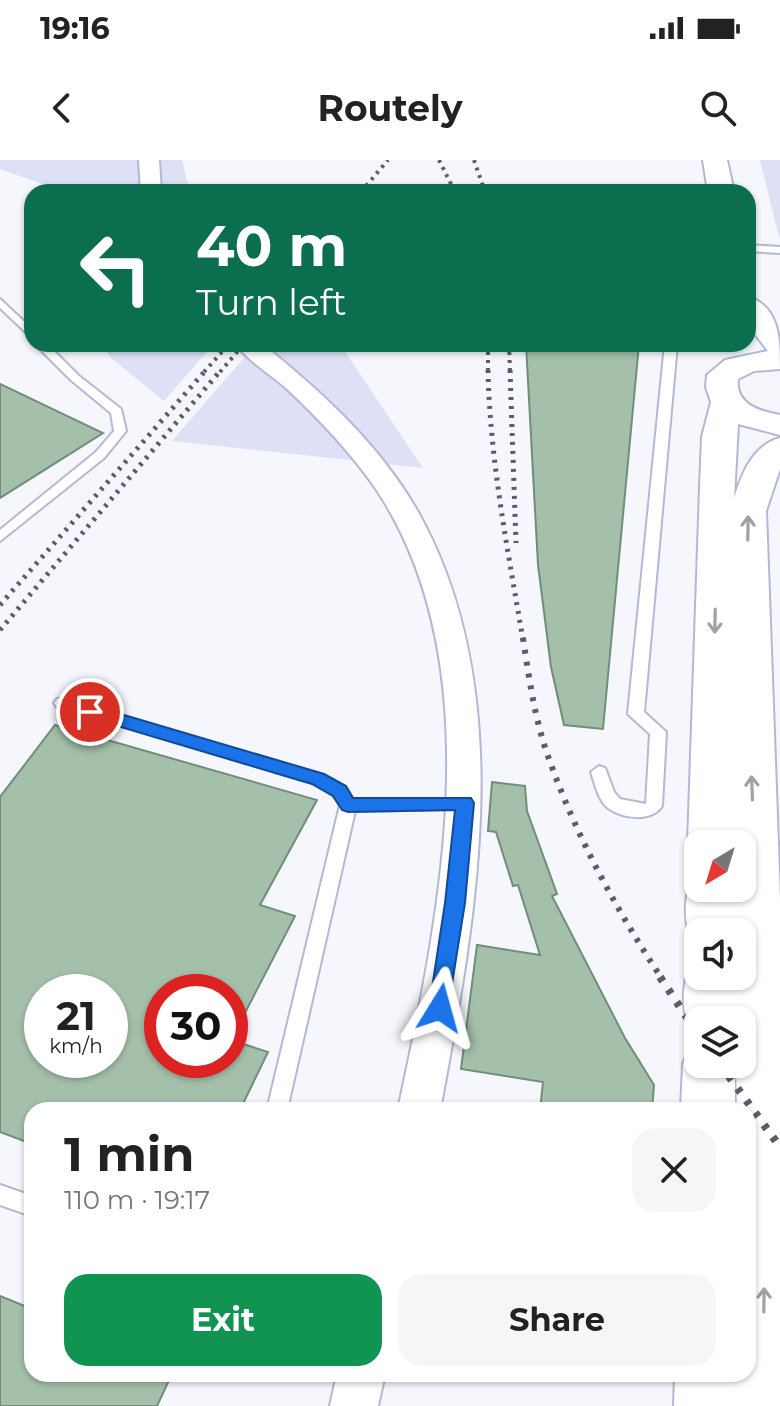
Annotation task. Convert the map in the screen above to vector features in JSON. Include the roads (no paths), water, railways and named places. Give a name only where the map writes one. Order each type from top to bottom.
[{"type":"main road","points":[[715,160],[720,184]]},
{"type":"main road","points":[[756,316],[780,346]]},
{"type":"main road","points":[[711,830],[717,487],[719,437],[726,404],[721,383],[737,355],[758,360],[780,360]]},
{"type":"main road","points":[[726,404],[752,418],[780,425]]},
{"type":"main road","points":[[764,1406],[766,1178],[752,796],[748,511],[760,471],[780,448]]},
{"type":"main road","points":[[708,1102],[709,1078]]},
{"type":"main road","points":[[706,1382],[706,1406]]},
{"type":"street","points":[[149,160],[150,184]]},
{"type":"street","points":[[258,352],[317,402],[365,455],[405,513],[422,548],[451,634],[465,803],[440,1008],[421,1102]]},
{"type":"street","points":[[354,1406],[359,1382]]},
{"type":"lane","points":[[756,248],[780,250]]},
{"type":"lane","points":[[0,302],[24,327]]},
{"type":"lane","points":[[0,537],[100,455],[120,431],[117,412],[49,352]]},
{"type":"lane","points":[[599,772],[608,801],[614,805],[649,811],[654,806],[658,732],[636,714],[670,352]]},
{"type":"lane","points":[[62,703],[318,779],[339,791],[348,805],[279,1102]]},
{"type":"lane","points":[[348,805],[465,803]]},
{"type":"lane","points":[[0,1195],[24,1203]]},
{"type":"railway","points":[[368,184],[388,160]]},
{"type":"railway","points":[[439,160],[451,184]]},
{"type":"railway","points":[[474,160],[482,184]]},
{"type":"railway","points":[[204,372],[222,352]]},
{"type":"railway","points":[[220,372],[237,352]]},
{"type":"railway","points":[[488,352],[488,370]]},
{"type":"railway","points":[[509,352],[510,372]]},
{"type":"railway","points":[[0,605],[206,370]]},
{"type":"railway","points":[[0,630],[221,370]]},
{"type":"railway","points":[[488,370],[496,472],[523,640]]},
{"type":"railway","points":[[510,370],[516,543]]},
{"type":"railway","points":[[523,638],[540,730],[560,788],[599,872],[662,979]]},
{"type":"railway","points":[[660,977],[684,1013]]},
{"type":"railway","points":[[730,1078],[747,1102]]},
{"type":"railway","points":[[756,1114],[780,1147]]}]
